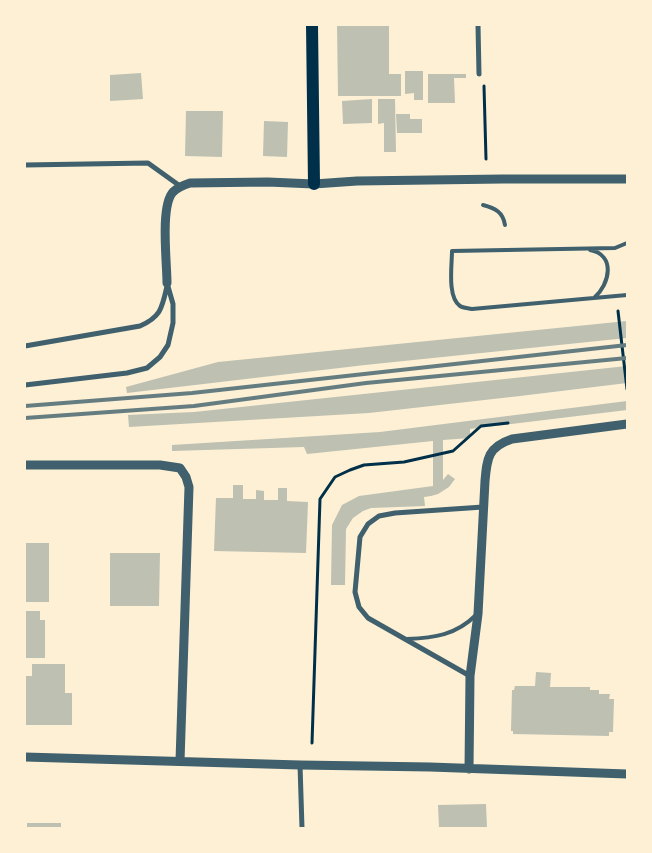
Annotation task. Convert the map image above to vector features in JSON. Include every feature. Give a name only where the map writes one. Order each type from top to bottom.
[{"type":"main road","points":[[312,25],[314,184]]},
{"type":"street","points":[[478,25],[479,74]]},
{"type":"street","points":[[25,165],[148,163],[180,186]]},
{"type":"street","points":[[25,385],[127,373],[147,368],[160,358],[168,346],[173,323],[173,304],[167,283],[166,204],[172,192],[180,186],[206,182],[314,184],[484,179],[627,179]]},
{"type":"street","points":[[25,346],[140,326],[158,315],[167,283]]},
{"type":"street","points":[[469,769],[470,676],[478,614],[487,460],[492,450],[500,443],[512,439],[627,424]]},
{"type":"street","points":[[25,466],[160,465],[180,468],[186,477],[189,487],[180,761]]},
{"type":"street","points":[[470,676],[368,618],[359,607],[355,592],[360,537],[368,524],[379,516],[395,513],[483,507]]},
{"type":"street","points":[[25,757],[627,774]]},
{"type":"street","points":[[300,765],[302,828]]},
{"type":"lane","points":[[483,205],[501,214],[505,225]]},
{"type":"lane","points":[[627,243],[615,248],[452,251],[452,294],[455,301],[461,307],[472,309],[627,295]]},
{"type":"lane","points":[[583,248],[598,252],[604,256],[606,262],[606,283],[602,291],[593,298]]},
{"type":"lane","points":[[406,640],[449,634],[478,614]]},
{"type":"path","points":[[479,74],[484,77],[486,159]]},
{"type":"path","points":[[618,311],[627,389]]},
{"type":"building","points":[[337,25],[389,25],[389,74],[401,74],[401,96],[338,96]]},
{"type":"building","points":[[405,71],[423,71],[423,100],[414,100],[414,93],[405,94]]},
{"type":"building","points":[[141,73],[143,99],[110,101],[110,75]]},
{"type":"building","points":[[428,74],[466,74],[466,78],[454,78],[455,103],[428,103]]},
{"type":"building","points":[[372,99],[372,123],[343,124],[342,101]]},
{"type":"building","points":[[378,99],[395,99],[396,152],[384,152],[384,123],[378,124]]},
{"type":"building","points":[[186,111],[223,111],[222,157],[185,156]]},
{"type":"building","points":[[396,114],[410,114],[410,119],[422,119],[422,133],[397,133]]},
{"type":"building","points":[[264,121],[288,122],[287,157],[263,156]]},
{"type":"building","points":[[627,321],[627,338],[365,365],[127,393],[126,387],[218,362]]},
{"type":"building","points":[[627,366],[627,383],[369,413],[129,427],[128,415],[194,412]]},
{"type":"building","points":[[627,401],[627,410],[470,429],[470,438],[443,440],[443,480],[448,474],[455,479],[449,487],[438,494],[424,497],[425,506],[371,508],[353,518],[346,529],[345,585],[331,585],[332,525],[342,505],[359,496],[433,486],[433,441],[307,454],[304,447],[172,451],[172,445],[380,432]]},
{"type":"building","points":[[233,485],[243,485],[243,499],[256,499],[256,490],[264,491],[264,500],[278,500],[278,488],[287,488],[287,501],[308,502],[306,553],[214,551],[216,498],[233,498]]},
{"type":"building","points":[[25,543],[49,543],[49,602],[25,602]]},
{"type":"building","points":[[110,553],[160,553],[159,606],[110,606]]},
{"type":"building","points":[[25,611],[40,611],[40,620],[45,620],[45,658],[25,658]]},
{"type":"building","points":[[32,664],[65,664],[65,693],[72,693],[72,725],[25,725],[25,676],[32,676]]},
{"type":"building","points":[[536,672],[551,673],[550,687],[590,687],[590,690],[599,690],[599,694],[610,694],[609,699],[614,699],[613,732],[609,732],[609,736],[513,734],[513,731],[511,731],[512,690],[514,690],[515,686],[535,686]]},
{"type":"building","points":[[486,804],[487,828],[439,828],[438,805]]},
{"type":"building","points":[[27,823],[61,823],[61,828],[27,828]]},
{"type":"railway","points":[[25,406],[192,393],[627,345]]},
{"type":"railway","points":[[25,418],[194,406],[366,383],[627,358]]}]
